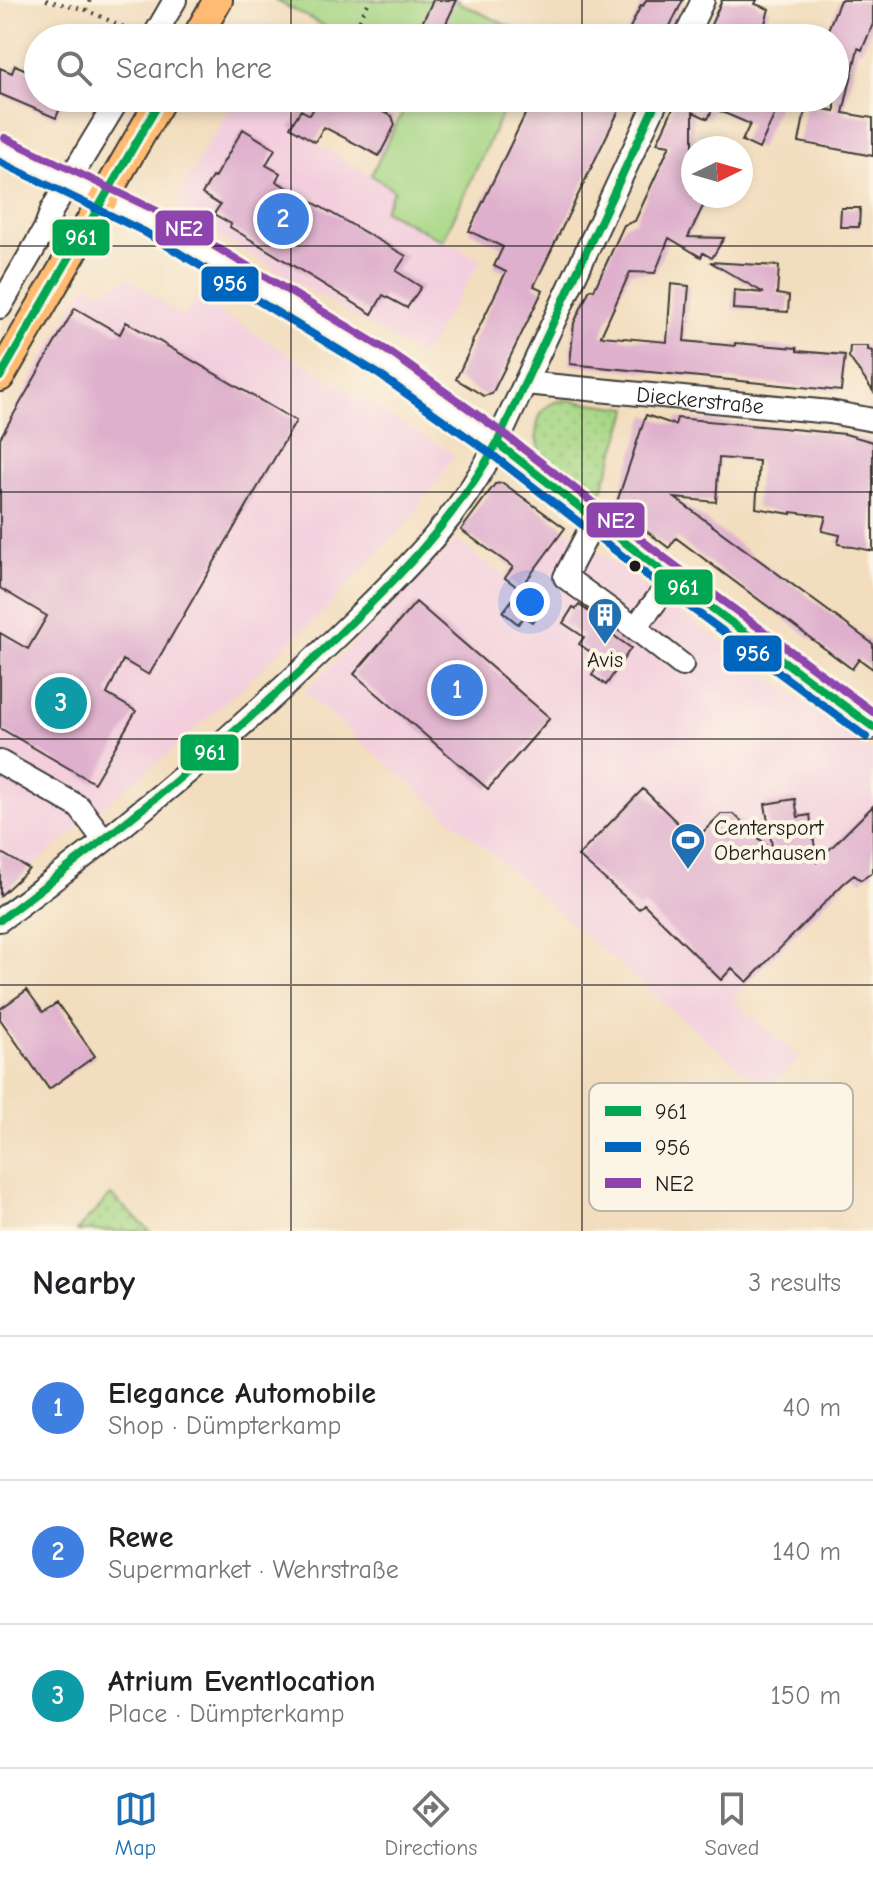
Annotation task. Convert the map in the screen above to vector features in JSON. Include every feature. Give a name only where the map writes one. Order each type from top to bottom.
[{"type":"main road","points":[[204,24],[218,0]]},
{"type":"main road","points":[[0,377],[154,112]]},
{"type":"street","points":[[154,24],[175,0]]},
{"type":"street","points":[[692,24],[703,0]]},
{"type":"street","points":[[0,307],[45,229],[52,210],[110,112]]},
{"type":"street","points":[[0,920],[104,840],[225,740],[415,560],[464,500],[497,443],[651,112]]},
{"type":"street","points":[[0,149],[160,226],[384,363],[497,443],[673,579],[873,727]]},
{"type":"street","name":"Dieckerstraße","points":[[525,383],[811,409],[873,420]]},
{"type":"street","points":[[595,520],[565,577],[682,665]]},
{"type":"street","points":[[635,628],[673,579]]},
{"type":"street","points":[[0,762],[79,807],[104,840]]},
{"type":"path","points":[[46,0],[86,10],[118,24]]},
{"type":"path","points":[[86,10],[90,0]]},
{"type":"path","points":[[357,24],[370,0]]},
{"type":"shaded area","points":[[227,112],[298,112],[290,127],[394,190],[384,210],[481,260],[422,357],[186,216],[179,207],[178,196]]},
{"type":"shaded area","points":[[128,278],[184,318],[196,298],[455,455],[406,524],[325,610],[184,740],[34,864],[0,896],[0,433],[87,283],[102,291]]},
{"type":"shaded area","points":[[565,528],[873,753],[873,855],[732,1000],[800,1058],[776,1083],[757,1083],[304,692],[407,592],[455,540],[520,588]]},
{"type":"green space","points":[[275,0],[458,0],[504,24],[320,24]]},
{"type":"green space","points":[[403,112],[503,112],[443,241],[384,210],[394,190],[371,175]]},
{"type":"green space","points":[[566,400],[629,408],[600,496],[541,453],[538,447],[537,425],[542,412],[553,403]]},
{"type":"green space","points":[[111,1195],[150,1231],[76,1231]]},
{"type":"building","points":[[433,0],[457,0],[446,24],[422,24]]},
{"type":"building","points":[[646,0],[683,0],[671,24],[632,24]]},
{"type":"building","points":[[722,0],[757,0],[755,4],[769,9],[765,24],[711,24]]},
{"type":"building","points":[[840,0],[873,0],[873,24],[862,50],[858,48],[849,87],[849,24],[830,24]]},
{"type":"building","points":[[15,65],[24,69],[24,104],[0,94],[0,68],[12,73]]},
{"type":"building","points":[[42,112],[58,112],[56,118]]},
{"type":"building","points":[[300,112],[310,115],[312,112],[383,112],[392,116],[395,125],[379,156],[324,127],[315,142],[290,127]]},
{"type":"building","points":[[526,112],[618,112],[534,286],[543,290],[492,394],[484,396],[456,379],[506,272],[494,266],[503,247],[469,231]]},
{"type":"building","points":[[671,112],[693,112],[693,136],[681,136],[681,208],[702,208],[688,237],[724,238],[712,258],[703,253],[701,257],[669,238],[655,273],[630,272],[601,336],[667,342],[671,284],[689,286],[684,341],[797,348],[797,351],[845,355],[841,391],[570,364],[574,323],[590,289],[594,290],[624,225],[635,221],[670,145],[657,143]]},
{"type":"building","points":[[693,112],[711,112],[708,119]]},
{"type":"building","points":[[722,112],[776,112],[759,149],[753,146],[753,136],[744,136],[750,124]]},
{"type":"building","points":[[805,112],[843,112],[873,118],[873,156],[799,142]]},
{"type":"building","points":[[243,129],[275,149],[266,165],[280,173],[276,181],[406,256],[396,271],[421,287],[407,308],[383,295],[372,314],[230,227],[231,224],[214,214],[220,205],[202,194]]},
{"type":"building","points":[[841,208],[860,208],[859,227],[840,227]]},
{"type":"building","points":[[710,262],[779,266],[777,294],[789,296],[788,312],[733,309],[734,290],[764,293]]},
{"type":"building","points":[[75,308],[120,334],[126,322],[296,421],[149,675],[123,660],[107,694],[136,711],[94,783],[0,728],[0,633],[28,649],[47,616],[0,588],[0,438]]},
{"type":"building","points":[[850,346],[868,346],[868,350],[873,351],[873,391],[849,357]]},
{"type":"building","points":[[646,415],[675,425],[677,418],[845,434],[873,442],[873,551],[838,544],[840,535],[822,531],[826,516],[756,508],[759,461],[719,458],[716,502],[675,498],[873,644],[873,669],[859,659],[852,669],[676,538],[669,548],[641,527],[644,518],[615,508]]},
{"type":"building","points":[[503,483],[565,528],[520,589],[505,578],[513,567],[461,530],[495,484]]},
{"type":"building","points":[[520,589],[544,606],[532,622],[524,617],[518,624],[503,612]]},
{"type":"building","points":[[416,602],[550,718],[488,789],[354,674]]},
{"type":"building","name":"Avis","points":[[579,605],[595,616],[592,620],[631,648],[606,685],[592,675],[602,660],[579,644],[584,637],[563,623],[573,607],[576,609]]},
{"type":"building","points":[[643,789],[695,840],[721,814],[734,814],[773,852],[765,804],[795,799],[798,817],[810,815],[817,862],[873,806],[873,872],[861,880],[854,875],[843,884],[747,982],[732,968],[721,980],[644,904],[639,909],[578,856]]},
{"type":"building","points":[[0,852],[29,869],[0,896]]},
{"type":"building","points":[[27,990],[43,1012],[57,1003],[95,1056],[49,1089],[0,1019],[0,1009]]},
{"type":"transit line","name":"961","points":[[0,377],[154,112]]},
{"type":"transit line","name":"961","points":[[0,920],[126,822],[248,719],[375,599],[441,527],[497,443],[651,112]]},
{"type":"transit line","name":"NE2","points":[[5,138],[155,210],[391,353],[504,434],[873,712]]},
{"type":"transit line","name":"956","points":[[0,162],[143,231],[377,373],[490,453],[652,579],[866,737]]},
{"type":"transit line","name":"961","points":[[497,443],[659,569],[873,727]]},
{"type":"place","name":"Rewe","points":[[283,219]]},
{"type":"place","name":"Avis","points":[[605,646]]},
{"type":"place","name":"Elegance Automobile","points":[[457,690]]},
{"type":"place","name":"Atrium Eventlocation","points":[[61,703]]},
{"type":"place","name":"Centersport Oberhausen","points":[[688,871]]}]
